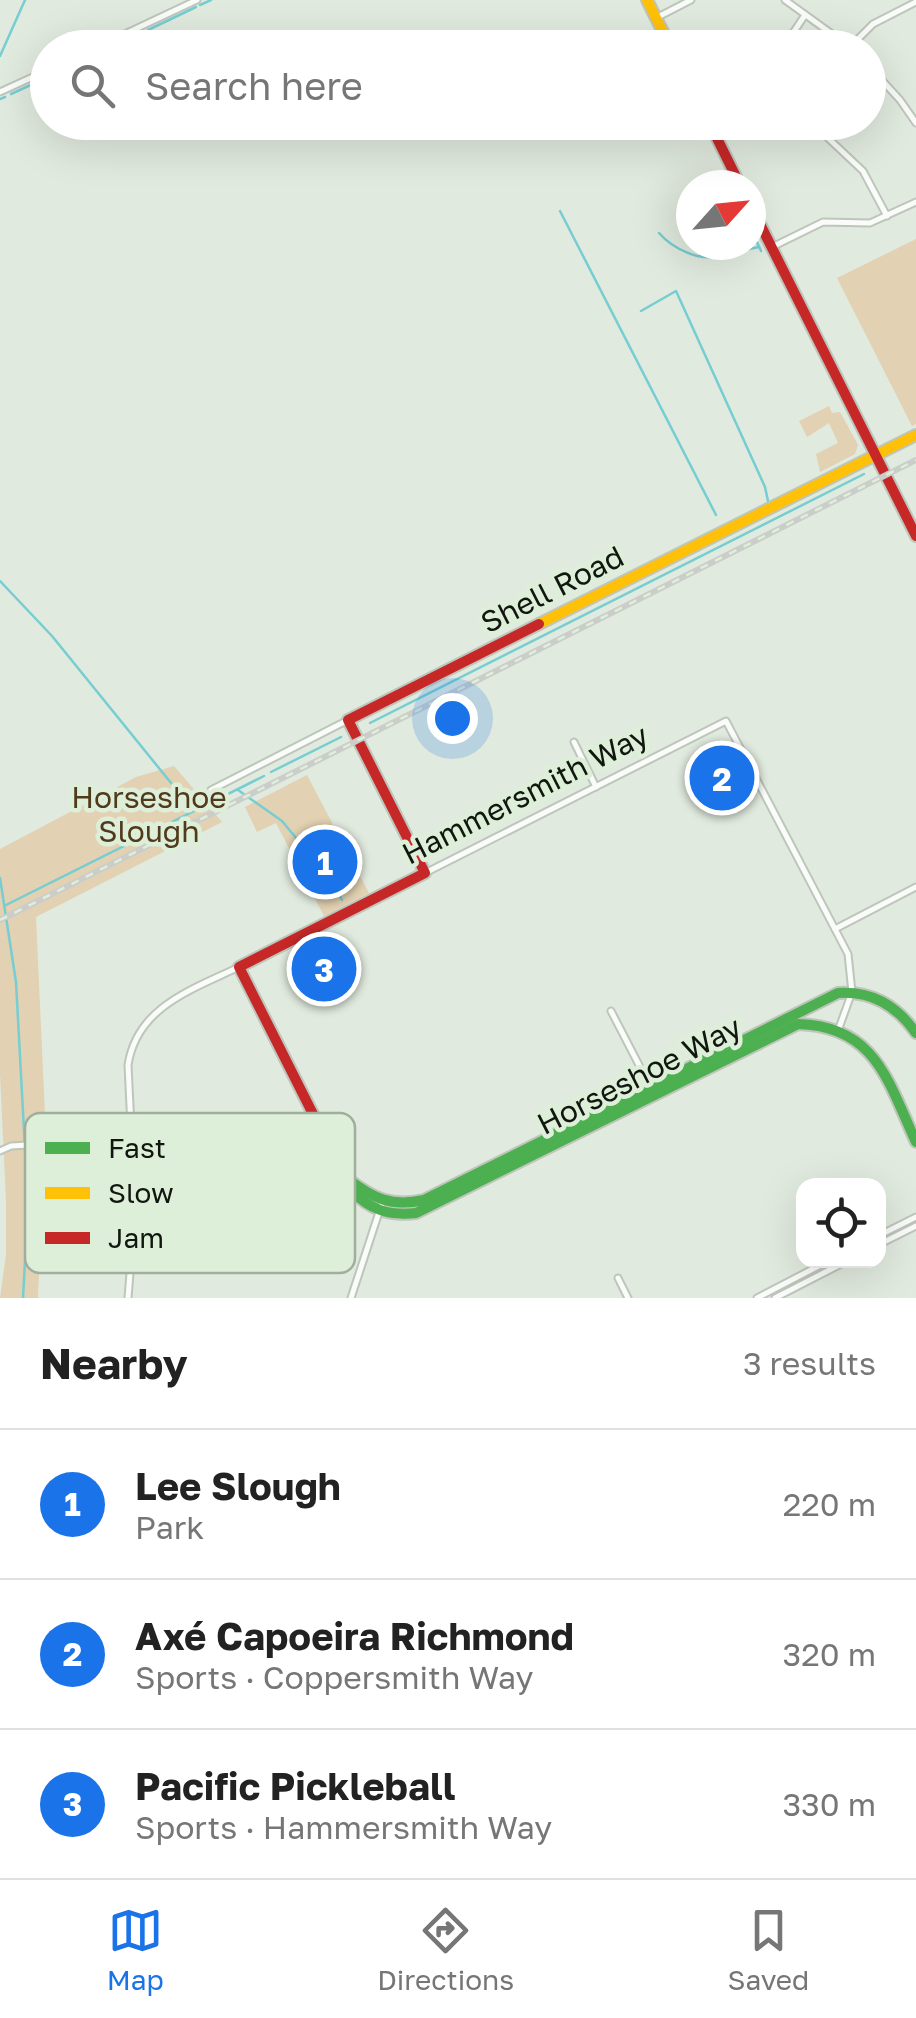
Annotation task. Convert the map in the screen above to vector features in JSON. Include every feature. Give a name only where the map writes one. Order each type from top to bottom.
[{"type":"street","points":[[134,30],[197,0]]},
{"type":"street","points":[[647,0],[662,30]]},
{"type":"street","points":[[656,18],[691,0]]},
{"type":"street","points":[[784,0],[825,30]]},
{"type":"street","points":[[867,30],[916,2]]},
{"type":"street","points":[[795,30],[805,15]]},
{"type":"street","points":[[0,92],[30,78]]},
{"type":"street","points":[[886,84],[916,124]]},
{"type":"street","points":[[718,140],[733,170]]},
{"type":"street","points":[[831,140],[863,171],[888,216]]},
{"type":"street","points":[[772,247],[823,222],[861,224],[916,202]]},
{"type":"street","points":[[766,235],[916,536]]},
{"type":"street","name":"Shell Road","points":[[211,790],[916,435]]},
{"type":"street","points":[[348,720],[424,872]]},
{"type":"street","name":"Hammersmith Way","points":[[239,967],[726,721],[835,929]]},
{"type":"street","points":[[574,742],[596,786]]},
{"type":"street","points":[[916,887],[835,929],[849,958],[852,992],[838,1028],[867,1049],[916,1142]]},
{"type":"street","points":[[130,1113],[128,1065],[136,1034],[163,1005],[239,967],[314,1113]]},
{"type":"street","points":[[852,992],[872,996],[895,1008],[916,1033]]},
{"type":"street","name":"Horseshoe Way","points":[[381,1208],[407,1214],[427,1210],[768,1032],[828,996],[852,992]]},
{"type":"street","points":[[611,1011],[652,1090]]},
{"type":"street","name":"Horseshoe Way","points":[[768,1032],[798,1024],[838,1028]]},
{"type":"street","points":[[0,1151],[25,1145]]},
{"type":"street","points":[[351,1298],[381,1208],[355,1185]]},
{"type":"street","points":[[886,1232],[916,1217]]},
{"type":"street","points":[[886,1242],[916,1226]]},
{"type":"street","points":[[756,1298],[815,1268]]},
{"type":"street","points":[[775,1298],[835,1268]]},
{"type":"street","points":[[128,1298],[130,1273]]},
{"type":"street","points":[[618,1278],[628,1298]]},
{"type":"street","points":[[780,1286],[785,1296]]},
{"type":"green space","points":[[916,239],[916,424],[912,426],[837,278]]},
{"type":"green space","points":[[829,406],[832,413],[840,412],[858,445],[855,454],[820,472],[816,454],[838,443],[829,423],[807,437],[799,421]]},
{"type":"green space","name":"Horseshoe Slough","points":[[174,766],[222,822],[36,917],[45,1113],[25,1113],[25,1273],[39,1273],[38,1298],[0,1298],[6,1255],[6,1201],[0,1073],[0,849],[136,777]]},
{"type":"green space","points":[[307,775],[369,893],[324,916],[276,823],[257,832],[245,807]]},
{"type":"waterway","points":[[0,56],[25,0]]},
{"type":"waterway","points":[[200,5],[211,0]]},
{"type":"waterway","points":[[148,30],[196,7]]},
{"type":"waterway","points":[[11,94],[30,85]]},
{"type":"waterway","points":[[0,99],[5,97]]},
{"type":"waterway","points":[[560,211],[716,515]]},
{"type":"waterway","points":[[659,233],[676,247]]},
{"type":"waterway","points":[[641,311],[676,291],[768,501]]},
{"type":"waterway","points":[[370,723],[864,474]]},
{"type":"waterway","points":[[0,581],[52,636],[184,799]]},
{"type":"waterway","points":[[271,772],[341,737]]},
{"type":"waterway","points":[[6,905],[264,776]]},
{"type":"waterway","points":[[238,790],[282,821],[330,879],[342,900]]},
{"type":"waterway","points":[[0,878],[16,982],[25,1149]]},
{"type":"waterway","points":[[23,1298],[25,1261]]},
{"type":"railway","points":[[0,920],[916,460]]},
{"type":"traffic: fast","points":[[355,1184],[383,1200],[424,1200],[838,993],[862,994],[882,1002],[916,1033]]},
{"type":"traffic: fast","points":[[355,1194],[380,1210],[416,1213],[798,1024],[824,1027],[862,1046],[887,1079],[916,1142]]},
{"type":"traffic: slow","points":[[647,0],[662,30]]},
{"type":"traffic: slow","points":[[539,624],[916,435]]},
{"type":"traffic: jam","points":[[718,140],[733,170]]},
{"type":"traffic: jam","points":[[766,236],[916,536]]},
{"type":"traffic: jam","points":[[312,1113],[239,967],[425,873],[348,720],[539,624]]},
{"type":"place","name":"Axé Capoeira Richmond","points":[[722,778]]},
{"type":"place","name":"Lee Slough","points":[[325,862]]},
{"type":"place","name":"Pacific Pickleball","points":[[324,969]]}]
